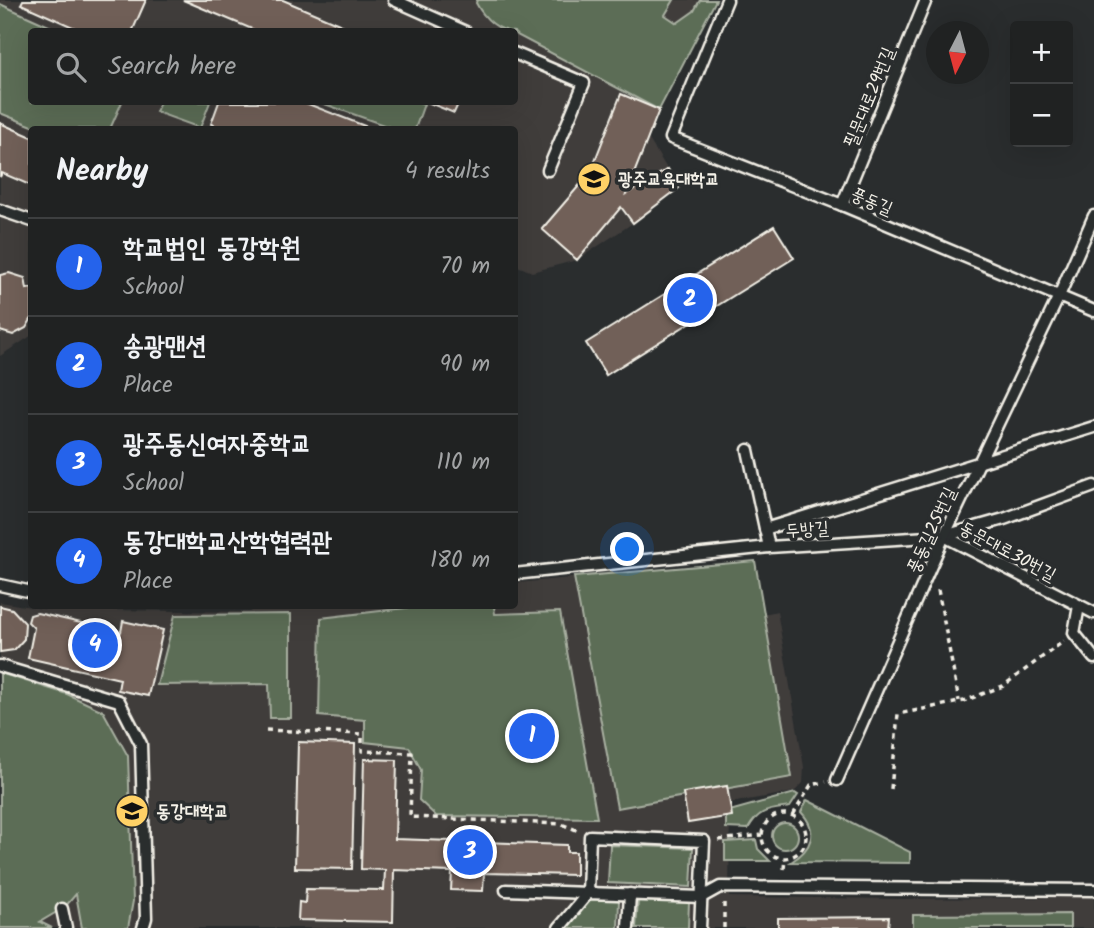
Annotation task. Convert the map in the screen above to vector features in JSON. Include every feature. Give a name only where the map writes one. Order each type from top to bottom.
[{"type":"lane","points":[[394,0],[457,28]]},
{"type":"lane","name":"풍동길","points":[[727,0],[671,138],[842,205],[1094,312]]},
{"type":"lane","name":"필문대로29번길","points":[[842,205],[926,0]]},
{"type":"lane","points":[[518,55],[584,83],[548,170]]},
{"type":"lane","points":[[0,210],[28,220]]},
{"type":"lane","points":[[1059,296],[1094,216]]},
{"type":"lane","name":"풍동길25번길","points":[[837,780],[944,536],[1059,296]]},
{"type":"lane","points":[[765,529],[1094,427]]},
{"type":"lane","points":[[748,450],[769,547]]},
{"type":"lane","name":"두방길","points":[[518,574],[769,547],[944,536],[1004,519],[1094,486]]},
{"type":"lane","name":"동문대로30번길","points":[[944,536],[1094,613]]},
{"type":"lane","points":[[0,585],[28,591]]},
{"type":"lane","points":[[1079,606],[1074,633],[1094,658]]},
{"type":"lane","points":[[0,666],[119,701],[141,744],[146,918],[144,928]]},
{"type":"lane","points":[[559,928],[588,893],[590,836],[704,841],[700,928]]},
{"type":"lane","points":[[506,890],[702,897],[720,887],[1094,890]]},
{"type":"lane","points":[[628,928],[630,894]]},
{"type":"lane","points":[[62,909],[66,928]]},
{"type":"path","points":[[928,573],[936,580],[959,701]]},
{"type":"path","points":[[891,789],[898,714],[959,701],[1003,686],[1074,633]]},
{"type":"path","points":[[266,730],[362,734],[362,751],[412,753],[410,817],[561,824],[590,836]]},
{"type":"path","points":[[793,815],[811,785],[822,783]]},
{"type":"path","points":[[786,813],[793,815],[804,825],[806,840],[799,853],[785,858],[771,854],[763,842],[766,822],[786,813]]},
{"type":"path","points":[[704,841],[762,835]]},
{"type":"path","points":[[784,869],[785,858]]},
{"type":"path","points":[[724,887],[724,928]]},
{"type":"shaded area","name":"광주교육대학교","points":[[0,0],[715,0],[659,110],[648,138],[679,188],[577,260],[532,272],[518,266],[518,126],[28,126],[28,338],[0,356]]},
{"type":"shaded area","points":[[755,561],[764,614],[777,611],[804,767],[803,783],[794,792],[730,803],[729,897],[1094,897],[1094,928],[0,928],[0,602],[28,607],[28,609],[250,612],[251,609],[518,609],[518,583]]},
{"type":"green space","points":[[477,0],[674,0],[665,15],[677,23],[694,11],[700,0],[716,0],[659,110],[518,36],[518,28],[496,26],[476,3]]},
{"type":"green space","points":[[0,4],[53,28],[28,28],[28,105],[121,105],[111,126],[32,126],[0,113]]},
{"type":"green space","points":[[159,105],[209,105],[201,126],[156,112]]},
{"type":"green space","points":[[327,105],[424,105],[416,126],[387,126]]},
{"type":"green space","points":[[755,561],[792,777],[617,808],[574,577]]},
{"type":"green space","points":[[398,609],[494,609],[495,614],[560,612],[597,818],[436,816],[419,800],[421,770],[409,747],[365,742],[365,720],[319,716],[321,618]]},
{"type":"green space","points":[[291,614],[291,718],[270,718],[269,684],[157,685],[175,615]]},
{"type":"green space","points":[[0,673],[67,694],[103,711],[128,756],[133,901],[128,928],[82,928],[76,894],[65,907],[40,922],[52,928],[0,928]]},
{"type":"green space","points":[[795,793],[798,795],[790,807],[761,814],[748,829],[726,828],[726,812]]},
{"type":"green space","points":[[807,800],[910,852],[910,863],[791,862],[804,851],[811,839],[810,826],[801,812]]},
{"type":"green space","points":[[785,823],[794,827],[798,836],[794,845],[785,849],[776,845],[772,836],[776,827]]},
{"type":"green space","points":[[756,840],[758,849],[770,861],[725,861],[725,842]]},
{"type":"green space","points":[[610,845],[693,848],[691,887],[608,883]]},
{"type":"green space","points":[[591,899],[619,900],[618,928],[568,928]]},
{"type":"green space","points":[[638,901],[689,902],[688,928],[636,928]]},
{"type":"green space","points":[[1070,914],[1070,928],[913,928],[913,915]]},
{"type":"building","points":[[23,0],[146,0],[134,28],[75,28],[21,4]]},
{"type":"building","points":[[183,0],[283,0],[349,28],[250,28]]},
{"type":"building","points":[[621,94],[659,110],[626,194],[668,169],[679,188],[633,223],[621,207],[577,260],[542,229],[590,173]]},
{"type":"building","points":[[218,105],[311,105],[365,126],[216,126],[211,124]]},
{"type":"building","points":[[434,105],[458,105],[454,113]]},
{"type":"building","points":[[0,123],[28,135],[28,184],[2,173],[0,177]]},
{"type":"building","points":[[774,226],[794,258],[606,375],[586,343]]},
{"type":"building","points":[[9,273],[25,278],[28,289],[28,325],[13,335],[0,331],[0,275]]},
{"type":"building","points":[[0,606],[12,609],[25,623],[24,639],[14,650],[0,652]]},
{"type":"building","points":[[37,613],[121,632],[123,621],[163,630],[148,696],[118,690],[120,679],[28,658],[34,628],[28,622],[30,615]]},
{"type":"building","points":[[298,742],[355,744],[352,869],[295,868]]},
{"type":"building","points":[[364,759],[397,760],[395,839],[567,845],[567,852],[576,852],[576,875],[484,873],[483,891],[451,890],[452,872],[394,870],[393,922],[298,920],[299,902],[305,903],[306,889],[384,890],[385,870],[361,869]]},
{"type":"building","points":[[727,786],[732,816],[688,823],[683,793]]},
{"type":"building","points":[[889,917],[888,928],[778,928],[778,918]]},
{"type":"place","name":"광주교육대학교","points":[[594,179]]},
{"type":"place","name":"송광맨션","points":[[690,300]]},
{"type":"place","name":"동강대학교산학협력관","points":[[95,645]]},
{"type":"place","name":"학교법인 동강학원","points":[[532,736]]},
{"type":"place","name":"동강대학교","points":[[132,811]]},
{"type":"place","name":"광주동신여자중학교","points":[[470,852]]}]
